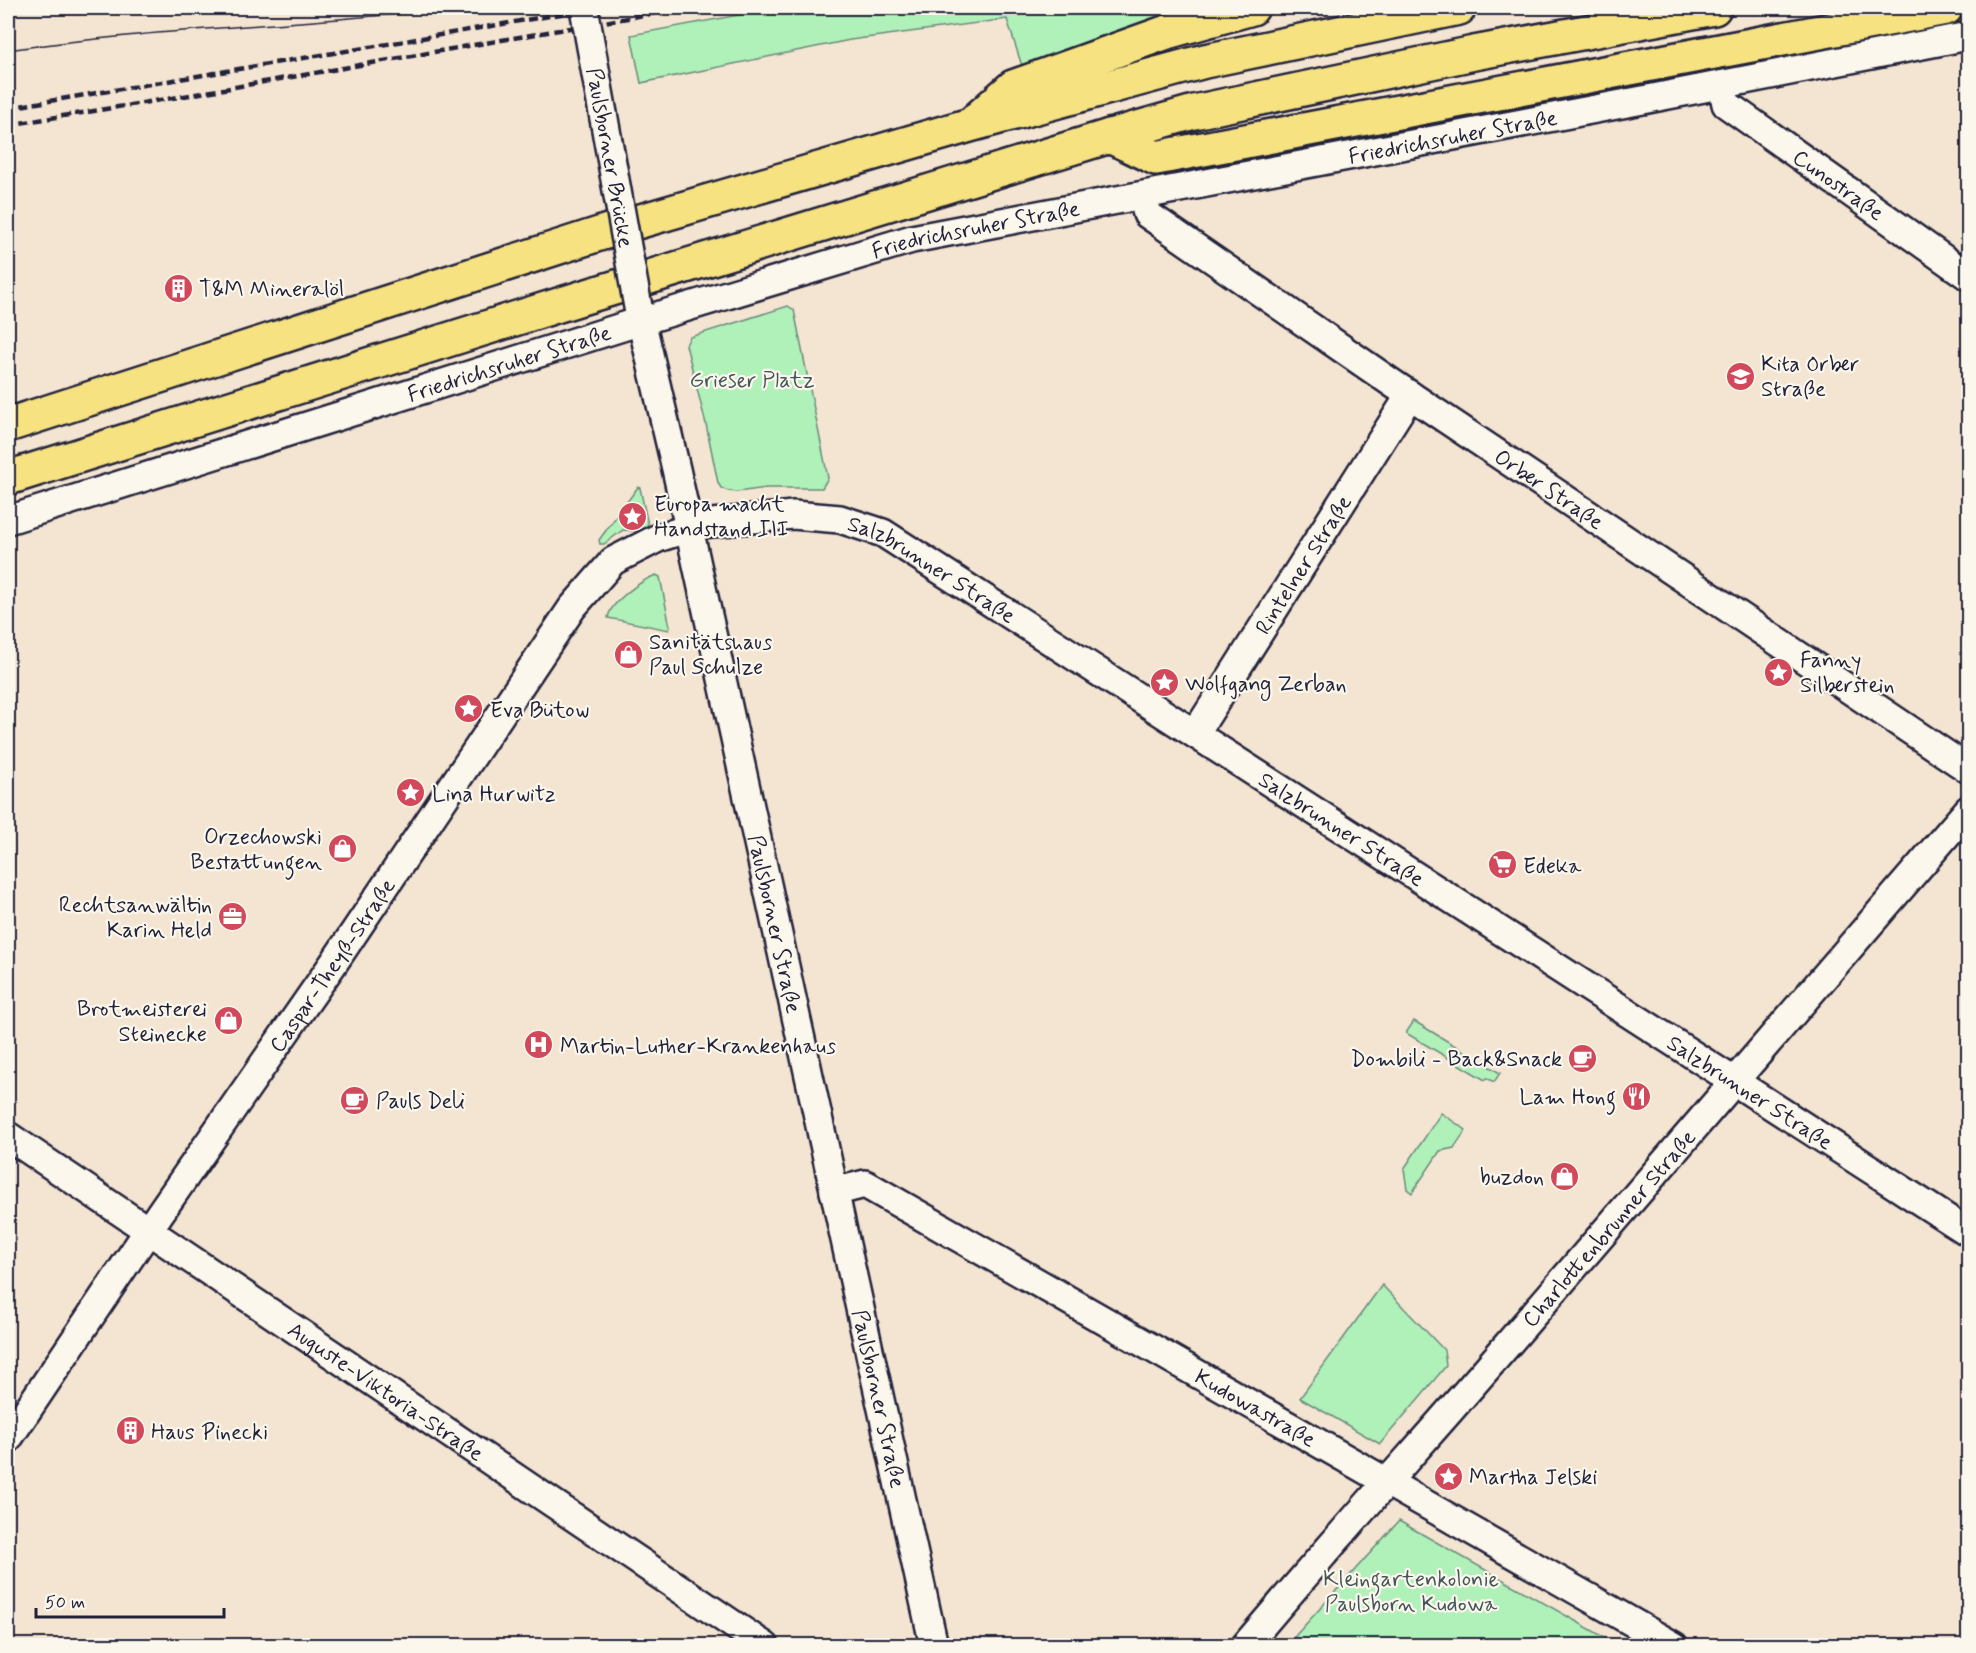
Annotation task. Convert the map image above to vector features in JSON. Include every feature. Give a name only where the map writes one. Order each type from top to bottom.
[{"type":"highway","points":[[970,125],[1013,87],[1170,32],[1252,8]]},
{"type":"highway","points":[[8,425],[627,225],[970,125],[1205,61],[1459,8]]},
{"type":"highway","points":[[8,478],[592,294],[1194,112],[1474,54],[1714,8]]},
{"type":"highway","points":[[1110,136],[1156,158],[1946,8]]},
{"type":"street","name":"Paulsborner Brücke","points":[[584,8],[639,314]]},
{"type":"street","name":"Friedrichsruher Straße","points":[[8,520],[639,314],[912,239],[1968,36]]},
{"type":"street","name":"Cunostraße","points":[[1722,85],[1726,104],[1968,276]]},
{"type":"street","name":"Orber Straße","points":[[1142,196],[1147,214],[1410,395],[1968,769]]},
{"type":"street","name":"Paulsborner Straße","points":[[639,314],[934,1646]]},
{"type":"street","name":"Rintelner Straße","points":[[1195,734],[1410,395]]},
{"type":"street","name":"Salzbrunner Straße","points":[[688,528],[714,522],[793,515],[840,519],[883,533],[1968,1232]]},
{"type":"street","name":"Caspar-Theyß-Straße","points":[[8,1439],[148,1231],[333,964],[572,608],[613,561],[658,538],[688,528]]},
{"type":"street","name":"Charlottenbrunner Straße","points":[[1245,1646],[1508,1345],[1968,810]]},
{"type":"street","name":"Auguste-Viktoria-Straße","points":[[8,1136],[765,1646]]},
{"type":"street","name":"Kudowastraße","points":[[834,1191],[866,1184],[1674,1646]]},
{"type":"green space","points":[[776,8],[1193,8],[1093,39],[1022,66],[1007,19],[850,40],[641,83],[631,35]]},
{"type":"green space","name":"Grieser Platz","points":[[788,306],[794,310],[828,478],[822,488],[728,491],[721,488],[718,483],[686,345],[690,337]]},
{"type":"green space","points":[[638,487],[648,525],[637,531],[623,530],[604,544],[600,544],[599,540]]},
{"type":"green space","points":[[656,575],[660,577],[669,630],[608,618],[614,605],[620,599]]},
{"type":"green space","points":[[1414,1021],[1500,1073],[1494,1082],[1487,1078],[1485,1080],[1406,1033]]},
{"type":"green space","points":[[1441,1113],[1466,1130],[1454,1148],[1440,1151],[1412,1193],[1407,1189],[1404,1169]]},
{"type":"green space","points":[[1382,1285],[1444,1350],[1446,1366],[1380,1444],[1300,1398]]},
{"type":"green space","name":"Kleingartenkolonie Paulsborn Kudowa","points":[[1399,1521],[1618,1645],[1287,1645]]},
{"type":"tram line","points":[[8,50],[119,37],[456,8]]},
{"type":"railway","points":[[8,108],[595,8]]},
{"type":"railway","points":[[8,125],[684,8]]},
{"type":"place","name":"T&M Mineralöl","points":[[178,288]]},
{"type":"place","name":"Kita Orber Straße","points":[[1740,376]]},
{"type":"place","name":"Europa macht Handstand III","points":[[633,516]]},
{"type":"place","name":"Sanitätshaus Paul Schulze","points":[[628,654]]},
{"type":"place","name":"Fanny Silberstein","points":[[1779,672]]},
{"type":"place","name":"Wolfgang Zerban","points":[[1164,683]]},
{"type":"place","name":"Eva Bütow","points":[[469,709]]},
{"type":"place","name":"Lina Hurwitz","points":[[411,793]]},
{"type":"place","name":"Orzechowski Bestattungen","points":[[343,849]]},
{"type":"place","name":"Edeka","points":[[1502,865]]},
{"type":"place","name":"Rechtsanwältin Karin Held","points":[[233,917]]},
{"type":"place","name":"Brotmeisterei Steinecke","points":[[228,1021]]},
{"type":"place","name":"Martin-Luther-Krankenhaus","points":[[539,1045]]},
{"type":"place","name":"Dombili - Back&Snack","points":[[1583,1058]]},
{"type":"place","name":"Lam Hong","points":[[1637,1096]]},
{"type":"place","name":"Pauls Deli","points":[[355,1100]]},
{"type":"place","name":"buzdon","points":[[1565,1176]]},
{"type":"place","name":"Haus Pinecki","points":[[130,1431]]},
{"type":"place","name":"Martha Jelski","points":[[1448,1476]]}]
